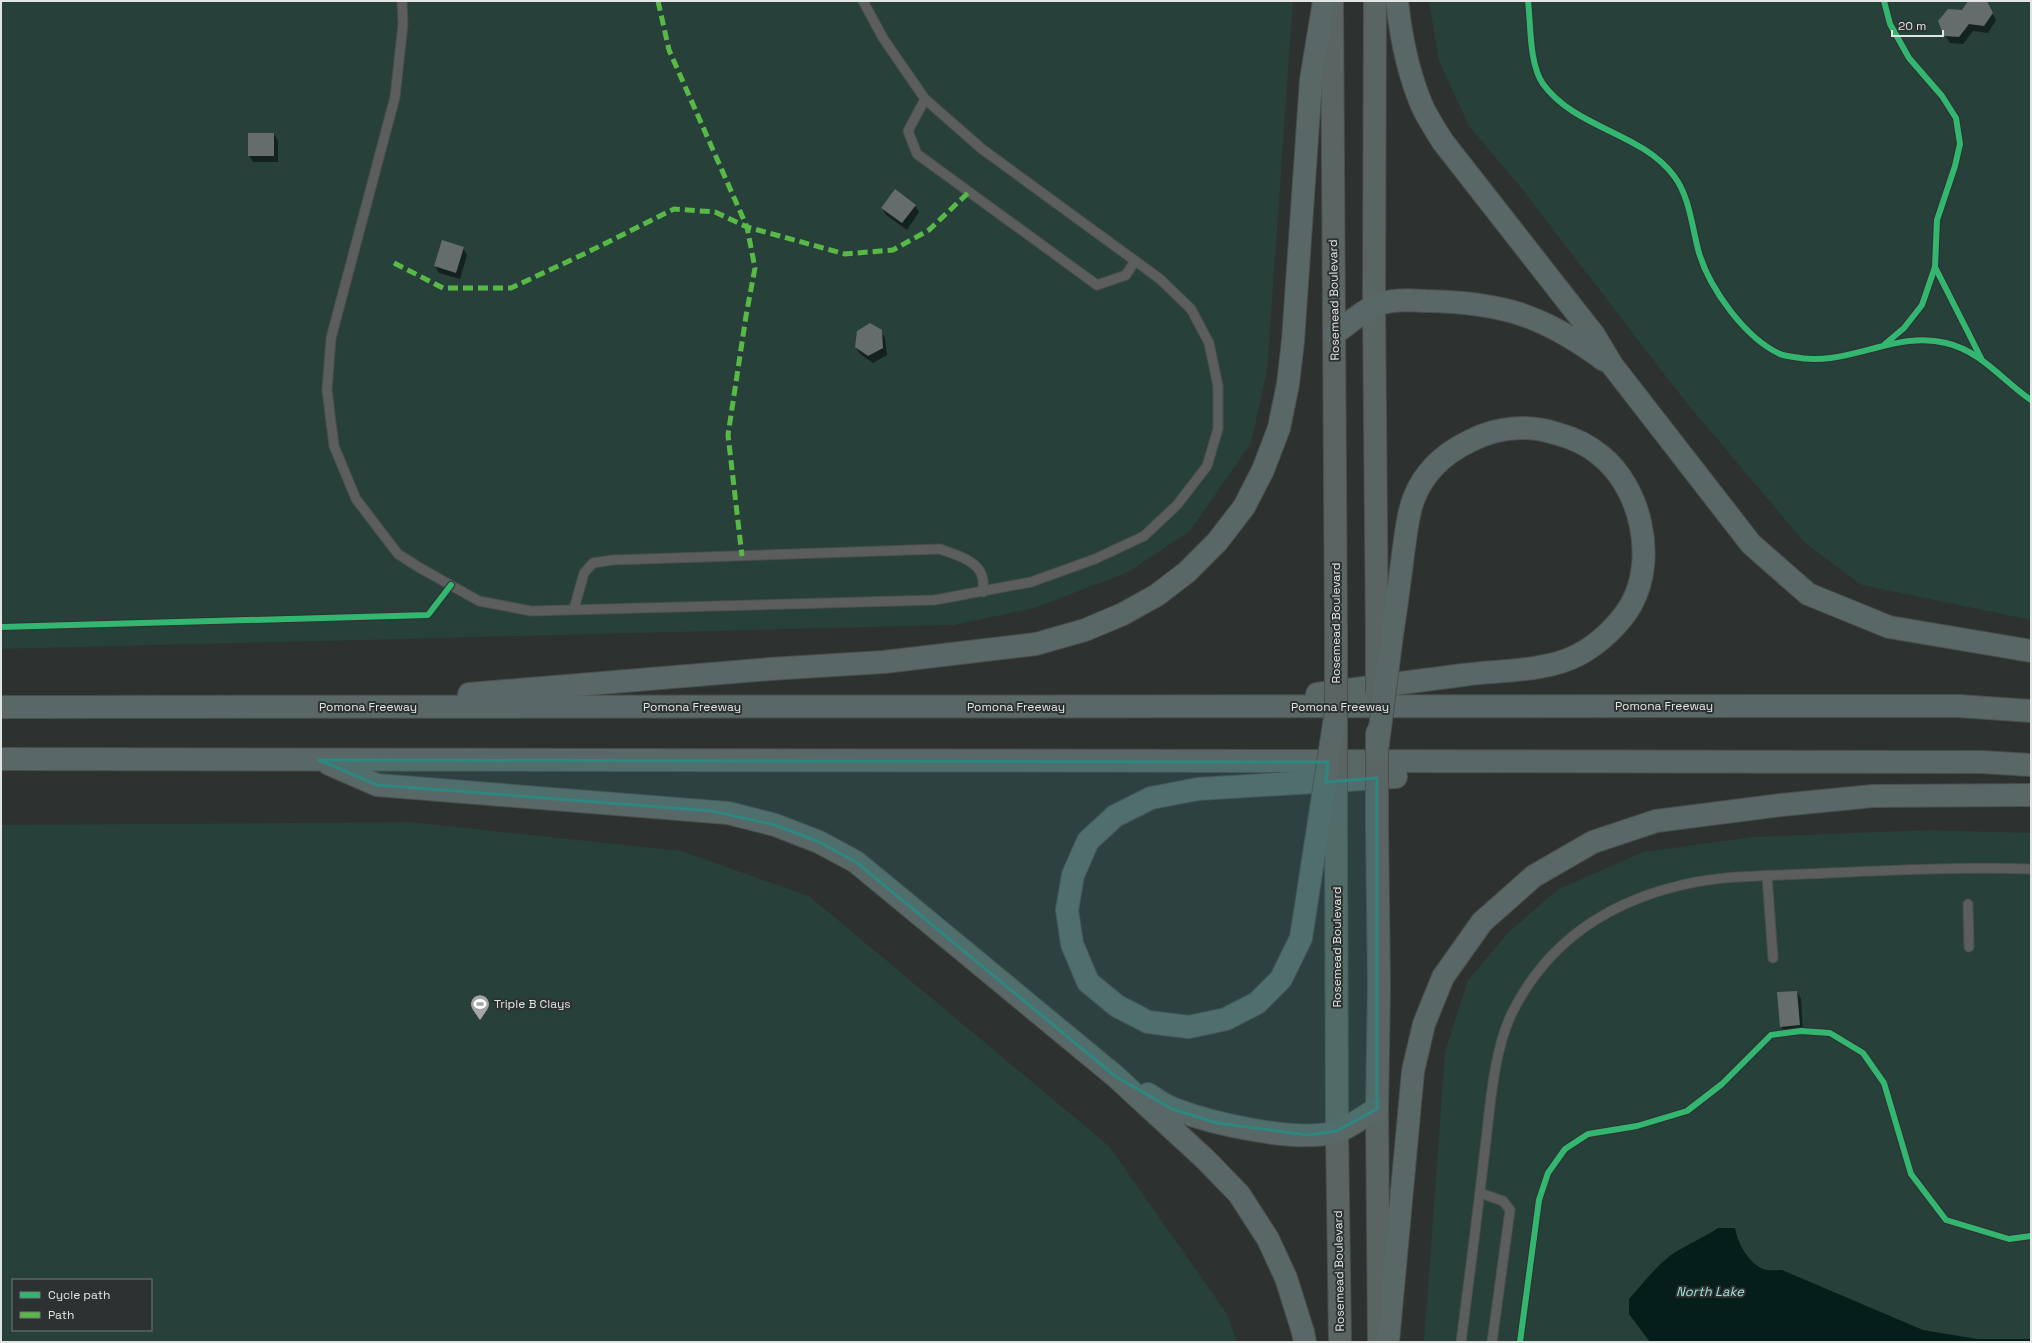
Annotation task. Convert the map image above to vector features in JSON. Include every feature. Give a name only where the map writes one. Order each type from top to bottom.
[{"type":"highway","points":[[312,707],[762,670],[884,662],[1036,644],[1085,630],[1123,614],[1157,595],[1187,572],[1217,542],[1244,507],[1263,470],[1279,428],[1288,384],[1290,363],[1311,80],[1324,1]]},
{"type":"highway","points":[[1397,1],[1401,37],[1411,76],[1423,108],[1443,142],[1594,336],[1612,365],[1751,544],[1808,594],[1889,627],[2031,651]]},
{"type":"highway","points":[[1334,334],[1374,306],[1396,301],[1460,302],[1488,305],[1512,311],[1549,324],[1582,344],[1612,365]]},
{"type":"highway","points":[[1224,707],[1465,674],[1522,670],[1576,656],[1599,641],[1617,623],[1632,604],[1640,580],[1644,547],[1641,520],[1631,493],[1617,472],[1601,455],[1576,439],[1545,429],[1515,427],[1484,434],[1453,450],[1430,470],[1414,498],[1385,637],[1377,751]]},
{"type":"highway","name":"Pomona Freeway","points":[[1,707],[1959,706],[2031,710]]},
{"type":"highway","points":[[1336,711],[1328,823],[1301,938],[1281,979],[1257,1003],[1226,1019],[1189,1027],[1148,1022],[1117,1006],[1088,982],[1072,944],[1067,910],[1073,875],[1088,842],[1115,816],[1151,798],[1198,789],[1595,763]]},
{"type":"highway","points":[[1,759],[1595,763],[1982,762],[2031,765]]},
{"type":"highway","points":[[319,760],[377,785],[728,813],[776,825],[819,842],[856,862],[1115,1076],[1205,1159],[1239,1194],[1268,1239],[1286,1278],[1303,1332],[1304,1342]]},
{"type":"highway","points":[[1388,1342],[1413,1071],[1424,1024],[1443,976],[1482,922],[1534,876],[1593,842],[1656,821],[1782,805],[1873,796],[2031,794]]},
{"type":"highway","points":[[1115,1076],[1172,1109],[1217,1123],[1272,1132],[1308,1135],[1337,1132],[1377,1109]]},
{"type":"main road","name":"Rosemead Boulevard","points":[[1332,1],[1336,711]]},
{"type":"main road","points":[[1375,1],[1374,306],[1385,637]]},
{"type":"main road","points":[[1377,751],[1379,986],[1377,1109],[1379,1342]]},
{"type":"main road","name":"Rosemead Boulevard","points":[[1328,823],[1337,1132],[1340,1342]]},
{"type":"lane","points":[[402,1],[403,24],[395,97],[331,338],[327,390],[334,446],[356,499],[398,554],[479,601],[531,611],[935,600],[1031,582],[1095,559],[1144,536],[1177,505],[1206,466],[1218,429],[1218,386],[1209,343],[1191,309],[1160,279],[982,149],[924,99],[883,38],[863,1]]},
{"type":"lane","points":[[924,99],[908,131],[917,154],[1097,285],[1126,276],[1135,261]]},
{"type":"lane","points":[[574,610],[584,573],[593,563],[613,560],[940,549],[959,556],[976,566],[982,575],[983,592]]},
{"type":"lane","points":[[1461,1342],[1495,1067],[1511,1016],[1536,973],[1566,941],[1597,917],[1642,896],[1684,884],[1767,876],[1879,870],[2031,869]]},
{"type":"lane","points":[[1767,876],[1773,958]]},
{"type":"lane","points":[[1968,904],[1969,947]]},
{"type":"lane","points":[[1480,1193],[1503,1201],[1510,1210],[1492,1342]]},
{"type":"path","points":[[1520,1342],[1539,1200],[1548,1173],[1565,1148],[1588,1134],[1637,1126],[1687,1111],[1722,1084],[1771,1035],[1801,1031],[1830,1033],[1863,1053],[1884,1083],[1911,1174],[1946,1220],[2009,1239],[2031,1236]]},
{"type":"highlighted area","points":[[319,760],[1328,762],[1326,782],[1377,778],[1377,1109],[1337,1131],[1308,1135],[1217,1123],[1172,1109],[1115,1076],[856,862],[819,842],[775,825],[712,811],[377,785]]},
{"type":"shaded area","points":[[1,1],[1293,1],[1267,371],[1251,443],[1190,531],[1128,572],[1035,608],[954,625],[1,649]]},
{"type":"shaded area","points":[[1429,1],[2031,1],[2031,620],[1862,585],[1805,543],[1685,401],[1522,189],[1469,126],[1439,61]]},
{"type":"shaded area","name":"Triple B Clays","points":[[411,822],[681,851],[809,896],[1109,1146],[1227,1314],[1237,1342],[1,1342],[1,825]]},
{"type":"shaded area","points":[[1929,830],[2031,833],[2031,1342],[1424,1342],[1445,1052],[1468,980],[1508,933],[1557,890],[1643,852],[1752,837]]},
{"type":"water","name":"North Lake","points":[[1718,1228],[1735,1228],[1744,1252],[1753,1262],[1763,1269],[1782,1270],[1923,1330],[1977,1339],[2031,1339],[2031,1342],[1650,1342],[1629,1314],[1629,1299],[1651,1274],[1671,1255]]},
{"type":"building","points":[[1968,1],[1987,1],[1993,13],[1984,26],[1969,24],[1959,37],[1944,36],[1938,21],[1948,9],[1962,10]]},
{"type":"building","points":[[248,133],[274,133],[274,156],[248,156]]},
{"type":"building","points":[[895,189],[916,205],[902,223],[881,208]]},
{"type":"building","points":[[442,240],[464,247],[456,273],[434,266]]},
{"type":"building","points":[[870,323],[882,330],[883,348],[868,356],[855,347],[857,331]]},
{"type":"building","points":[[1797,991],[1800,1025],[1780,1027],[1777,992]]},
{"type":"marked path","points":[[658,1],[669,50],[747,227],[755,268],[746,316],[728,435],[742,556]]},
{"type":"marked path","points":[[394,263],[443,288],[511,288],[584,254],[674,209],[715,212],[747,227],[845,254],[893,250],[929,230],[969,192]]},
{"type":"cycle path","points":[[1528,1],[1531,44],[1535,66],[1538,76],[1543,84],[1557,99],[1573,111],[1644,149],[1660,161],[1674,176],[1684,193],[1699,253],[1711,282],[1730,311],[1754,337],[1767,347],[1782,355],[1814,359],[1833,358],[1908,341],[1927,340],[1946,343],[1959,347],[1981,360],[2031,400]]},
{"type":"cycle path","points":[[1884,1],[1890,24],[1909,58],[1942,96],[1956,118],[1960,144],[1955,166],[1937,220],[1935,267],[1922,305],[1904,328],[1885,344]]},
{"type":"cycle path","points":[[1935,267],[1981,358]]},
{"type":"cycle path","points":[[1,627],[428,615],[451,585]]},
{"type":"cycle path","points":[[1520,1342],[1539,1200],[1548,1173],[1565,1149],[1588,1134],[1637,1126],[1687,1111],[1722,1084],[1771,1035],[1801,1031],[1830,1033],[1863,1053],[1884,1083],[1911,1174],[1946,1220],[2009,1239],[2031,1236]]},
{"type":"place","name":"Triple B Clays","points":[[480,1021]]}]
